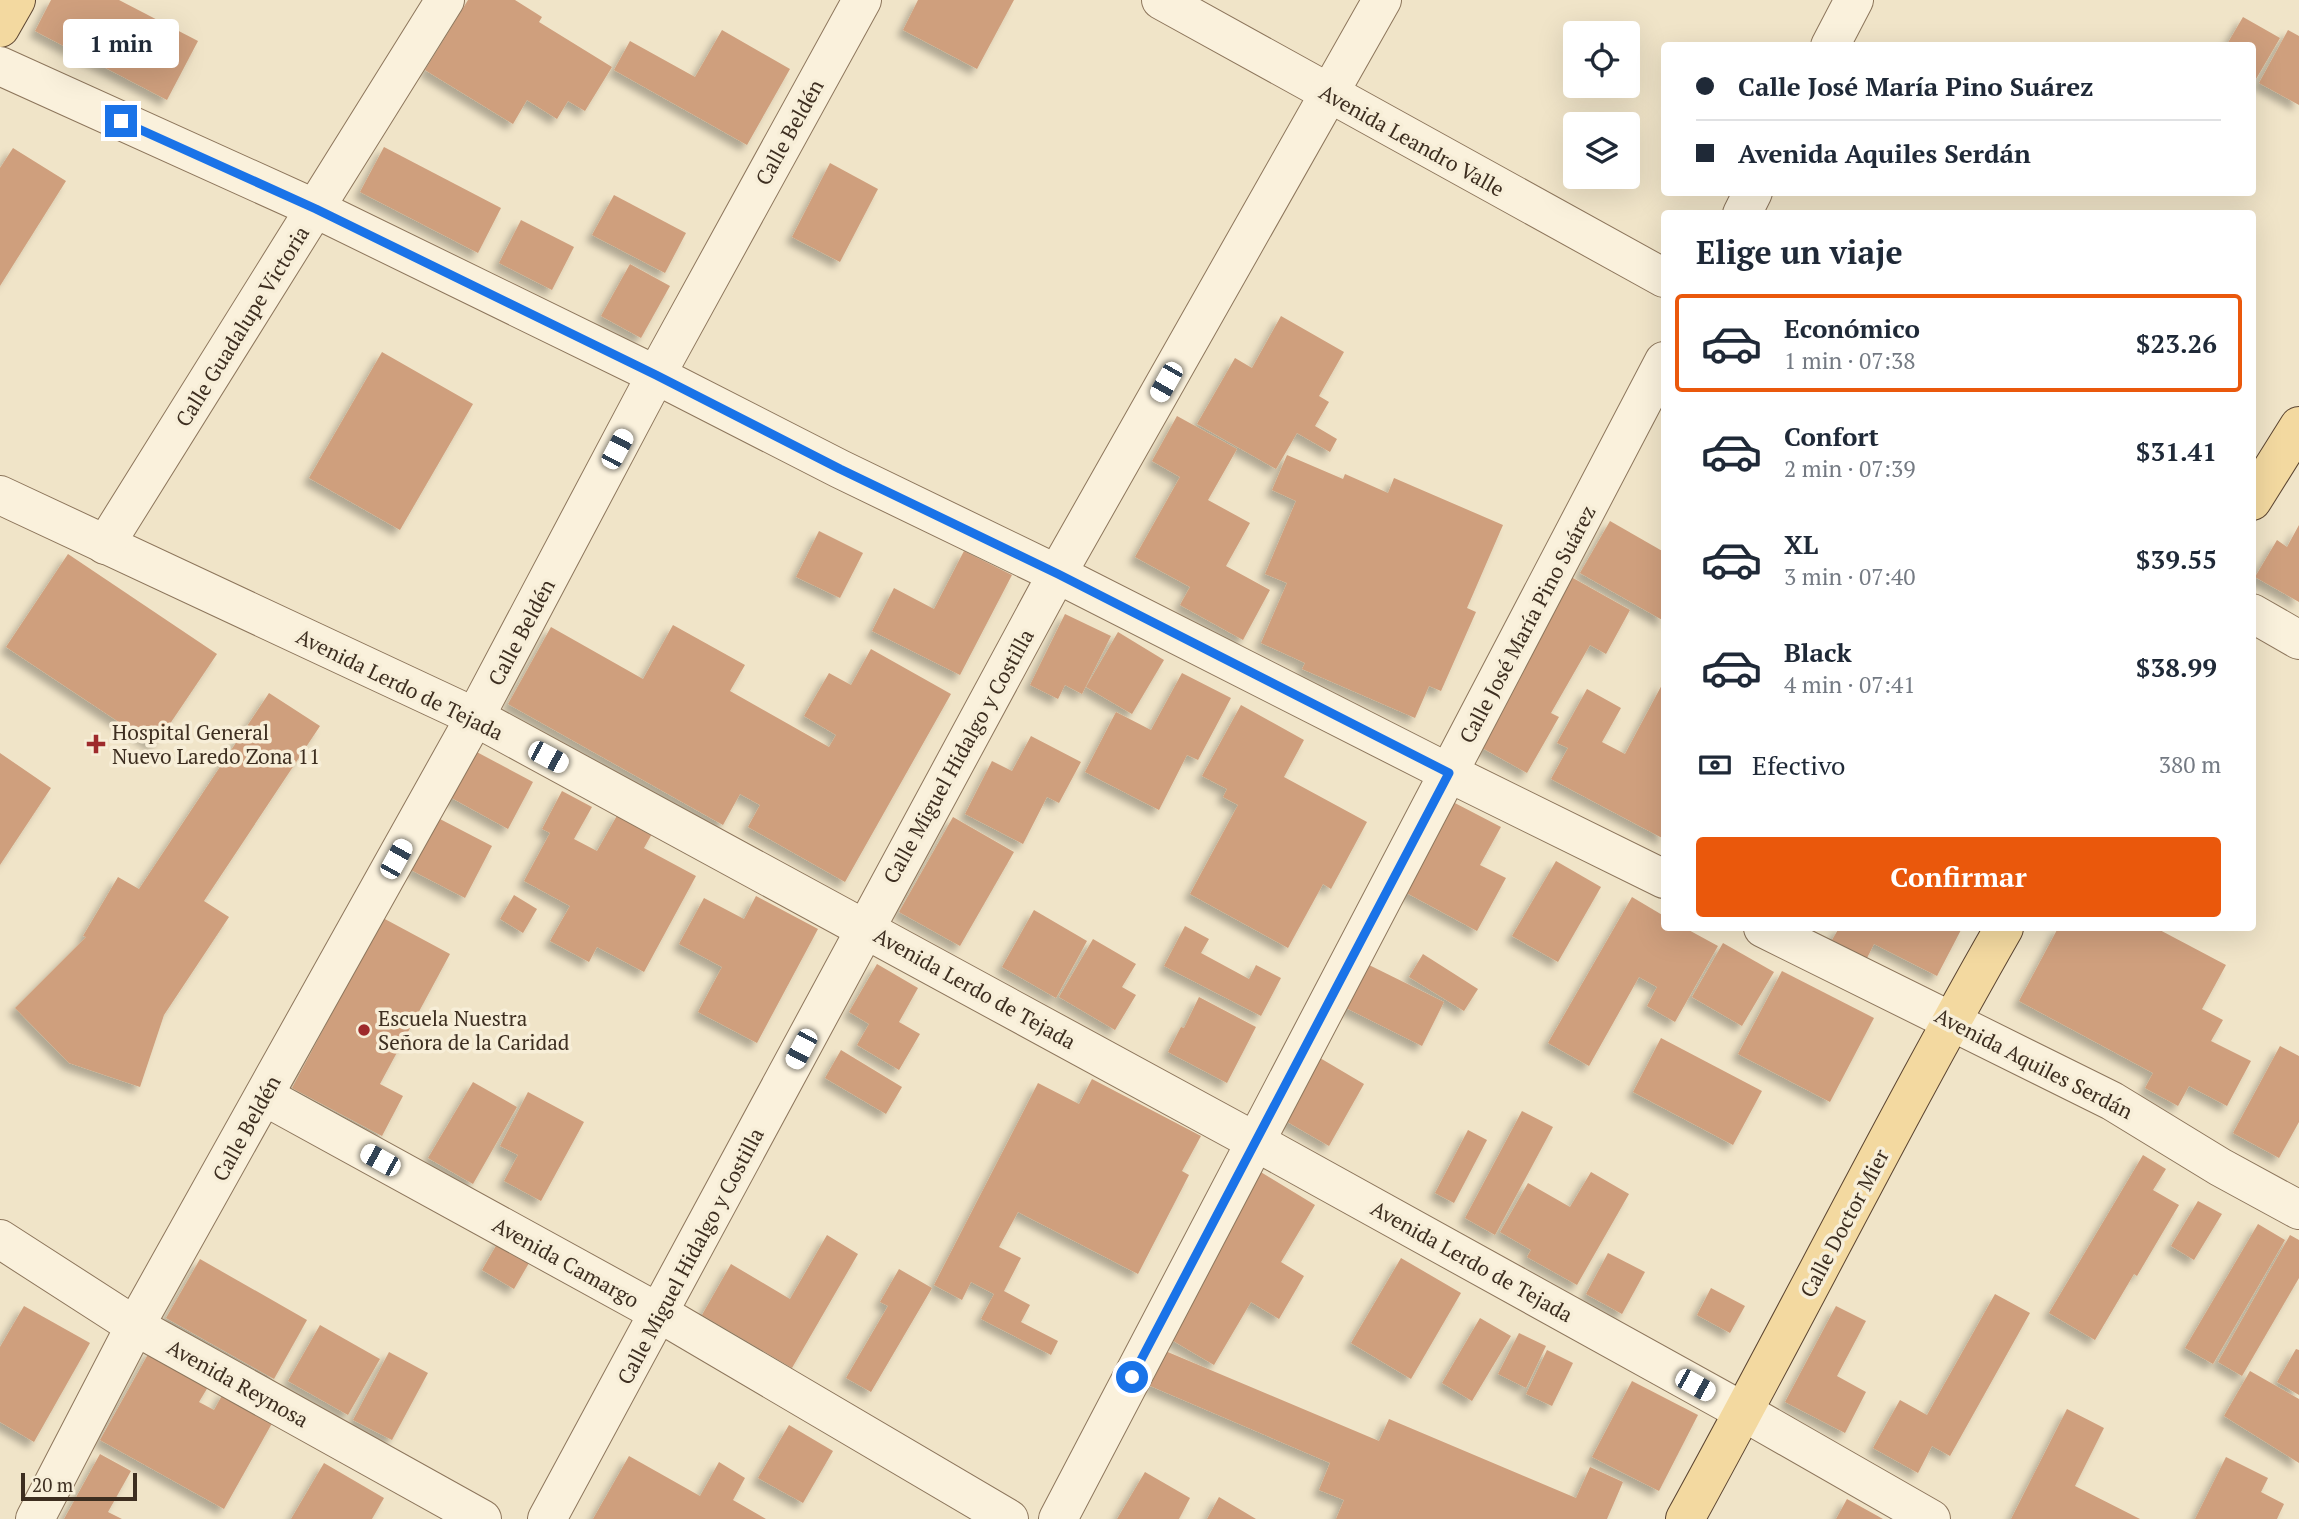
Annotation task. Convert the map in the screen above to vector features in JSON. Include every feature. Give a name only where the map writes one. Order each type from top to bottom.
[{"type":"main road","points":[[0,28],[16,0]]},
{"type":"main road","points":[[2256,495],[2299,426]]},
{"type":"main road","name":"Calle Doctor Mier","points":[[1685,1519],[1951,1020],[2002,931]]},
{"type":"street","name":"Calle Guadalupe Victoria","points":[[106,545],[445,0]]},
{"type":"street","name":"Calle Beldén","points":[[35,1519],[135,1326],[475,717],[656,375],[862,0]]},
{"type":"street","name":"Avenida Leandro Valle","points":[[1161,0],[1661,276]]},
{"type":"street","name":"Calle Miguel Hidalgo y Costilla","points":[[547,1519],[1058,574],[1382,0]]},
{"type":"street","points":[[1832,42],[1854,0]]},
{"type":"street","points":[[0,66],[316,209],[656,375],[1661,878]]},
{"type":"street","name":"Calle José María Pino Suárez","points":[[1058,1519],[1661,367]]},
{"type":"street","name":"Avenida Lerdo de Tejada","points":[[0,495],[475,717],[1256,1142],[1744,1412],[1931,1519]]},
{"type":"street","points":[[2256,615],[2299,640]]},
{"type":"street","name":"Avenida Aquiles Serdán","points":[[1769,931],[2112,1101],[2220,1167],[2299,1210]]},
{"type":"street","name":"Avenida Camargo","points":[[264,1096],[659,1313],[1009,1519]]},
{"type":"street","name":"Avenida Reynosa","points":[[0,1239],[135,1326],[482,1519]]},
{"type":"building","points":[[51,0],[119,0],[198,41],[167,100],[35,31]]},
{"type":"building","points":[[468,0],[515,0],[542,17],[539,22],[612,67],[585,111],[568,101],[557,119],[527,100],[513,124],[425,70]]},
{"type":"building","points":[[918,0],[1014,0],[977,69],[903,30]]},
{"type":"building","points":[[2243,17],[2280,38],[2256,79],[2256,42],[2228,42]]},
{"type":"building","points":[[722,30],[790,69],[747,145],[614,70],[630,41],[695,77]]},
{"type":"building","points":[[2288,30],[2299,36],[2299,105],[2259,83]]},
{"type":"building","points":[[384,147],[501,208],[478,253],[360,192]]},
{"type":"building","points":[[13,148],[66,181],[0,286],[0,168]]},
{"type":"building","points":[[830,163],[878,189],[840,262],[792,237]]},
{"type":"building","points":[[614,195],[686,233],[665,273],[592,235]]},
{"type":"building","points":[[521,220],[574,247],[552,290],[499,263]]},
{"type":"building","points":[[630,264],[670,286],[641,338],[601,316]]},
{"type":"building","points":[[1281,316],[1344,352],[1319,396],[1329,402],[1315,426],[1337,439],[1330,452],[1297,433],[1276,469],[1197,424],[1235,358],[1252,368]]},
{"type":"building","points":[[382,352],[473,404],[400,530],[309,478]]},
{"type":"building","points":[[1177,416],[1237,449],[1208,500],[1250,523],[1226,566],[1270,590],[1243,640],[1180,605],[1190,587],[1135,557],[1180,477],[1152,461]]},
{"type":"building","points":[[1287,455],[1343,479],[1345,474],[1388,493],[1394,478],[1503,525],[1467,608],[1476,612],[1441,691],[1429,686],[1415,718],[1302,669],[1305,663],[1261,643],[1287,583],[1265,574],[1296,501],[1272,490]]},
{"type":"building","points":[[1610,521],[1661,550],[1661,619],[1580,573]]},
{"type":"building","points":[[2299,525],[2299,602],[2256,578],[2277,540],[2287,547]]},
{"type":"building","points":[[819,531],[863,553],[840,598],[796,577]]},
{"type":"building","points":[[964,551],[1012,575],[960,675],[872,631],[894,588],[934,609]]},
{"type":"building","points":[[68,554],[217,654],[155,746],[6,647]]},
{"type":"building","points":[[1564,573],[1630,610],[1606,654],[1590,645],[1551,713],[1559,717],[1527,773],[1468,740]]},
{"type":"building","points":[[1065,614],[1111,636],[1082,694],[1065,685],[1058,699],[1030,685]]},
{"type":"building","points":[[673,625],[745,665],[730,691],[829,747],[836,735],[804,716],[829,673],[851,685],[871,649],[951,694],[845,882],[748,827],[760,805],[740,794],[723,825],[508,704],[551,627],[643,679]]},
{"type":"building","points":[[1118,632],[1164,660],[1132,714],[1086,687]]},
{"type":"building","points":[[1182,673],[1231,698],[1198,760],[1187,755],[1159,810],[1085,772],[1116,712],[1151,730]]},
{"type":"building","points":[[1661,687],[1661,837],[1551,779],[1568,748],[1557,743],[1587,689],[1621,708],[1602,742],[1625,754]]},
{"type":"building","points":[[269,693],[320,726],[204,901],[229,917],[164,1015],[140,1087],[69,1063],[15,1008],[86,937],[83,936],[118,877],[139,889]]},
{"type":"building","points":[[1241,705],[1304,740],[1284,777],[1367,822],[1331,889],[1323,884],[1288,948],[1190,894],[1238,805],[1223,797],[1227,789],[1202,776]]},
{"type":"building","points":[[1031,736],[1081,762],[1059,803],[1047,797],[1023,844],[965,814],[992,761],[1012,771]]},
{"type":"building","points":[[473,750],[533,782],[508,829],[448,796]]},
{"type":"building","points":[[0,753],[51,788],[0,865]]},
{"type":"building","points":[[562,791],[592,807],[574,839],[597,851],[619,812],[653,832],[644,848],[696,876],[644,972],[597,947],[589,962],[550,941],[570,906],[524,881],[550,833],[542,829]]},
{"type":"building","points":[[1451,801],[1501,827],[1480,865],[1506,878],[1477,931],[1403,891]]},
{"type":"building","points":[[953,817],[1014,852],[960,946],[899,912]]},
{"type":"building","points":[[438,818],[492,846],[465,898],[411,870]]},
{"type":"building","points":[[1556,861],[1601,887],[1558,962],[1512,936]]},
{"type":"building","points":[[514,895],[537,909],[523,933],[500,919]]},
{"type":"building","points":[[756,896],[818,929],[757,1043],[698,1012],[722,967],[679,944],[704,898],[744,919]]},
{"type":"building","points":[[1632,897],[1661,914],[1661,931],[1690,931],[1718,946],[1675,1022],[1647,1006],[1657,987],[1639,977],[1589,1066],[1548,1043]]},
{"type":"building","points":[[1034,910],[1087,941],[1056,998],[1002,967]]},
{"type":"building","points":[[383,918],[450,954],[380,1084],[403,1096],[382,1136],[292,1088]]},
{"type":"building","points":[[1185,926],[1209,939],[1201,953],[1249,979],[1256,965],[1281,978],[1261,1016],[1164,966]]},
{"type":"building","points":[[1837,931],[1960,931],[1937,976],[1874,944],[1867,958],[1832,940]]},
{"type":"building","points":[[2056,931],[2162,931],[2226,965],[2202,1009],[2223,1020],[2211,1041],[2251,1061],[2227,1106],[2189,1086],[2178,1106],[2145,1088],[2153,1073],[2019,1001]]},
{"type":"building","points":[[1093,939],[1136,964],[1122,987],[1136,995],[1115,1030],[1059,997]]},
{"type":"building","points":[[1723,943],[1774,972],[1742,1026],[1692,997]]},
{"type":"building","points":[[1423,954],[1478,989],[1464,1011],[1409,977]]},
{"type":"building","points":[[1365,963],[1444,1002],[1422,1046],[1344,1007]]},
{"type":"building","points":[[877,964],[918,988],[899,1022],[920,1034],[899,1070],[857,1045],[869,1024],[849,1012]]},
{"type":"building","points":[[1782,971],[1874,1018],[1830,1102],[1738,1054]]},
{"type":"building","points":[[1199,997],[1256,1027],[1227,1083],[1168,1052],[1181,1027],[1184,1028]]},
{"type":"building","points":[[1661,1038],[1762,1091],[1733,1145],[1633,1092]]},
{"type":"building","points":[[2280,1046],[2299,1056],[2299,1122],[2279,1158],[2233,1133]]},
{"type":"building","points":[[841,1050],[902,1087],[886,1114],[825,1078]]},
{"type":"building","points":[[1320,1058],[1364,1084],[1329,1146],[1284,1120]]},
{"type":"building","points":[[1092,1079],[1201,1136],[1182,1171],[1189,1175],[1138,1274],[1018,1212],[999,1247],[1021,1258],[1004,1291],[1030,1305],[1021,1322],[1058,1341],[1051,1355],[981,1319],[994,1294],[971,1282],[962,1300],[934,1285],[1038,1083],[1079,1104]]},
{"type":"building","points":[[473,1082],[517,1107],[473,1184],[428,1158]]},
{"type":"building","points":[[528,1092],[584,1122],[541,1201],[504,1181],[518,1155],[500,1146]]},
{"type":"building","points":[[1522,1111],[1553,1127],[1495,1235],[1465,1218]]},
{"type":"building","points":[[1468,1130],[1487,1140],[1454,1203],[1435,1193]]},
{"type":"building","points":[[2143,1155],[2166,1169],[2153,1190],[2179,1205],[2095,1340],[2049,1313]]},
{"type":"building","points":[[1259,1171],[1315,1205],[1281,1262],[1304,1276],[1279,1319],[1251,1302],[1214,1365],[1170,1339],[1204,1283],[1196,1278]]},
{"type":"building","points":[[1591,1172],[1629,1194],[1577,1285],[1527,1257],[1531,1250],[1500,1232],[1528,1183],[1570,1207]]},
{"type":"building","points":[[2198,1201],[2222,1214],[2194,1260],[2171,1246]]},
{"type":"building","points":[[2258,1224],[2285,1240],[2213,1364],[2185,1348]]},
{"type":"building","points":[[827,1235],[858,1254],[792,1368],[702,1315],[731,1264],[790,1299]]},
{"type":"building","points":[[2290,1235],[2299,1240],[2299,1278],[2242,1376],[2218,1362]]},
{"type":"building","points":[[501,1237],[533,1256],[514,1289],[482,1270]]},
{"type":"building","points":[[1608,1253],[1645,1272],[1622,1314],[1586,1294]]},
{"type":"building","points":[[1401,1258],[1461,1293],[1411,1379],[1351,1343]]},
{"type":"building","points":[[200,1259],[307,1320],[274,1379],[166,1318]]},
{"type":"building","points":[[899,1269],[932,1288],[871,1392],[846,1378],[888,1306],[880,1302]]},
{"type":"building","points":[[1711,1288],[1745,1306],[1730,1333],[1697,1315]]},
{"type":"building","points":[[1995,1294],[2030,1313],[1950,1456],[1932,1446],[1918,1473],[1873,1448],[1900,1400],[1927,1415]]},
{"type":"building","points":[[24,1306],[90,1343],[34,1442],[0,1422],[0,1347]]},
{"type":"building","points":[[1836,1306],[1866,1321],[1837,1376],[1866,1392],[1845,1433],[1785,1402]]},
{"type":"building","points":[[1480,1318],[1511,1336],[1472,1401],[1442,1383]]},
{"type":"building","points":[[320,1325],[380,1359],[348,1415],[288,1381]]},
{"type":"building","points":[[1519,1333],[1546,1346],[1526,1388],[1498,1374]]},
{"type":"building","points":[[151,1349],[211,1382],[199,1402],[214,1410],[225,1390],[275,1418],[224,1509],[100,1440]]},
{"type":"building","points":[[2296,1349],[2299,1350],[2299,1395],[2277,1382]]},
{"type":"building","points":[[1163,1350],[1379,1441],[1389,1419],[1576,1498],[1590,1467],[1623,1482],[1607,1519],[1336,1519],[1344,1500],[1319,1490],[1330,1463],[1148,1385]]},
{"type":"building","points":[[1547,1350],[1573,1363],[1552,1406],[1526,1394]]},
{"type":"building","points":[[389,1352],[428,1373],[392,1440],[353,1420]]},
{"type":"building","points":[[2250,1371],[2299,1399],[2299,1463],[2224,1416]]},
{"type":"building","points":[[1632,1381],[1698,1415],[1659,1491],[1592,1457]]},
{"type":"building","points":[[2067,1409],[2104,1428],[2075,1486],[2140,1519],[2011,1519]]},
{"type":"building","points":[[789,1425],[833,1451],[803,1503],[758,1478]]},
{"type":"building","points":[[100,1454],[131,1471],[108,1512],[122,1519],[64,1519]]},
{"type":"building","points":[[629,1456],[700,1496],[719,1462],[745,1478],[733,1500],[766,1519],[593,1519]]},
{"type":"building","points":[[2226,1457],[2268,1478],[2261,1492],[2284,1504],[2277,1519],[2195,1519]]},
{"type":"building","points":[[324,1463],[384,1498],[372,1519],[291,1519]]},
{"type":"building","points":[[1145,1472],[1190,1498],[1179,1519],[1117,1519]]},
{"type":"building","points":[[1219,1497],[1256,1519],[1207,1519]]},
{"type":"building","points":[[1847,1499],[1883,1519],[1836,1519]]},
{"type":"place","name":"Hospital General Nuevo Laredo Zona 11","points":[[96,744]]},
{"type":"place","name":"Escuela Nuestra Señora de la Caridad","points":[[364,1030]]},
{"type":"route","points":[[121,121],[316,209],[656,375],[840,469],[1058,574],[1449,773],[1132,1377]]}]
